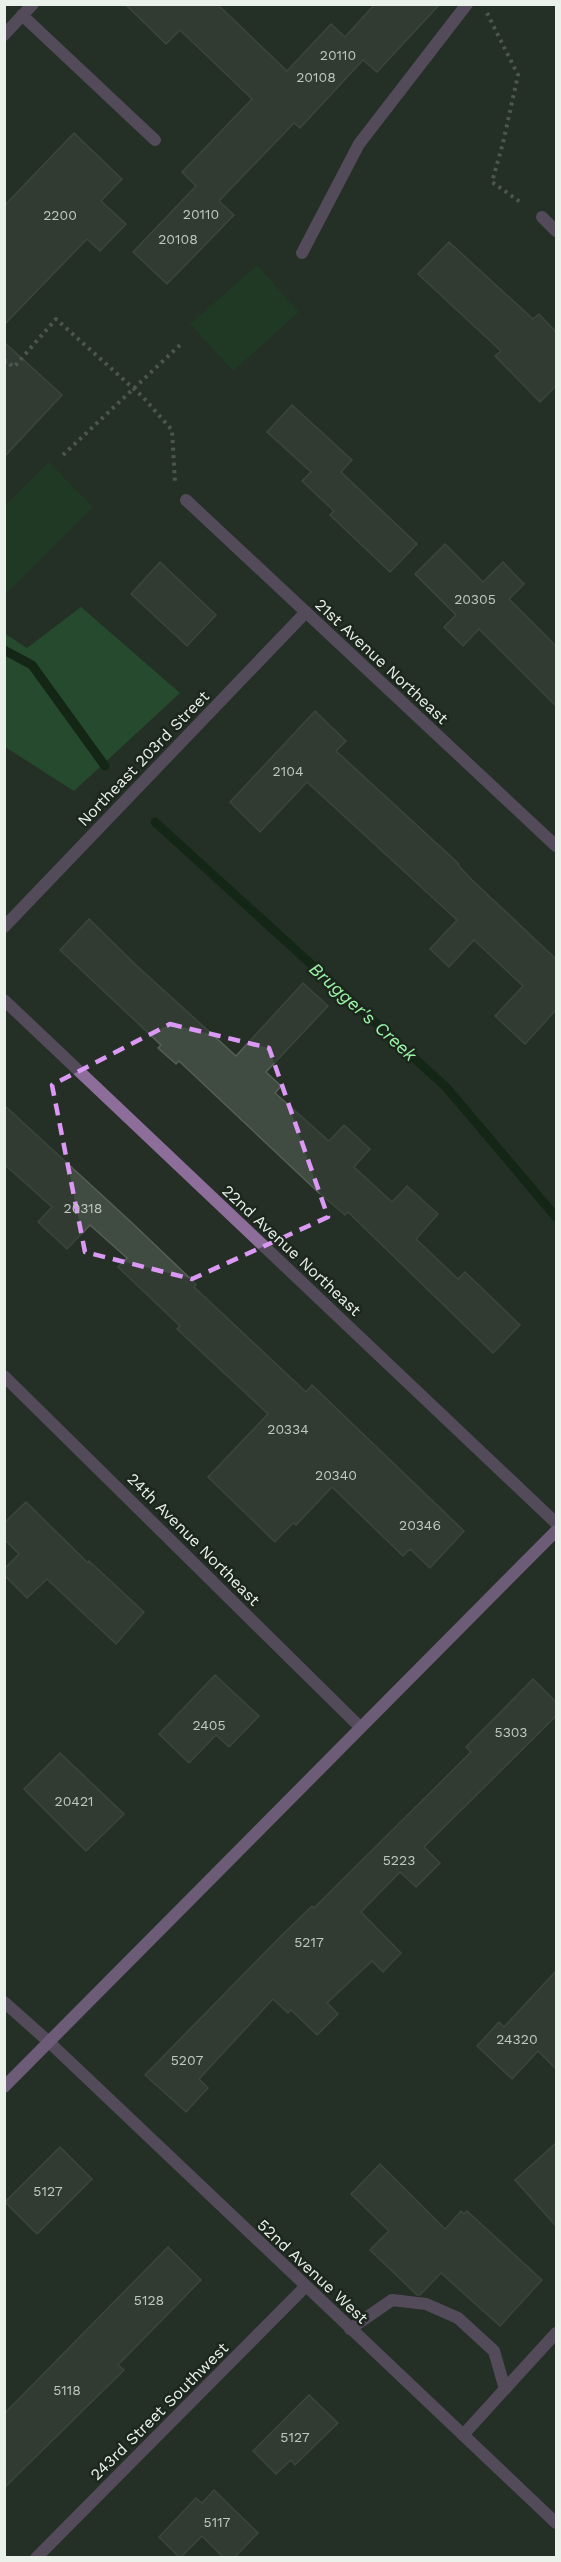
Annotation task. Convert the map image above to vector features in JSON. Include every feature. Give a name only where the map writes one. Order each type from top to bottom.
[{"type":"main road","points":[[4,2087],[556,1531]]},
{"type":"street","points":[[4,35],[33,4]]},
{"type":"street","points":[[302,253],[359,144],[467,4]]},
{"type":"street","points":[[22,15],[155,140]]},
{"type":"street","points":[[542,217],[556,231]]},
{"type":"street","name":"21st Avenue Northeast","points":[[186,500],[556,846]]},
{"type":"street","name":"Northeast 203rd Street","points":[[4,927],[306,612]]},
{"type":"street","name":"22nd Avenue Northeast","points":[[4,1000],[556,1523]]},
{"type":"street","name":"24th Avenue Northeast","points":[[4,1376],[360,1727]]},
{"type":"street","name":"52nd Avenue West","points":[[4,2002],[49,2042],[305,2287],[556,2520]]},
{"type":"street","name":"243rd Street Southwest","points":[[36,2558],[305,2287]]},
{"type":"street","points":[[350,2329],[392,2300],[426,2304],[458,2318],[494,2351],[505,2389]]},
{"type":"street","points":[[463,2435],[556,2333]]},
{"type":"path","points":[[483,4],[518,75],[492,182],[542,217]]},
{"type":"path","points":[[4,363],[6,361],[14,367],[56,319],[134,389],[172,430],[175,500],[186,500]]},
{"type":"path","points":[[63,455],[181,344]]},
{"type":"highlighted area","points":[[170,1024],[269,1048],[328,1217],[192,1279],[85,1252],[52,1085]]},
{"type":"green space","points":[[257,265],[299,312],[233,371],[190,324]]},
{"type":"green space","points":[[49,462],[93,507],[5,595],[5,506]]},
{"type":"green space","points":[[81,607],[180,693],[74,791],[5,747],[4,633],[27,648]]},
{"type":"building","points":[[125,4],[217,4],[287,71],[331,24],[345,37],[375,4],[440,4],[377,72],[363,60],[300,128],[294,123],[219,201],[234,215],[167,284],[133,252],[196,186],[182,172],[252,99],[180,30],[166,44]]},
{"type":"building","points":[[74,133],[122,179],[101,201],[126,224],[100,251],[87,239],[4,325],[4,206]]},
{"type":"building","points":[[449,242],[533,319],[539,314],[556,332],[556,386],[540,402],[495,356],[501,351],[418,274]]},
{"type":"building","points":[[4,342],[62,395],[4,457]]},
{"type":"building","points":[[292,405],[352,460],[341,472],[417,544],[390,572],[330,515],[334,511],[302,481],[311,472],[267,432]]},
{"type":"building","points":[[445,544],[483,582],[503,562],[524,584],[509,599],[556,646],[556,706],[479,629],[463,646],[444,627],[456,615],[415,574]]},
{"type":"building","points":[[160,562],[216,615],[187,646],[131,594]]},
{"type":"building","points":[[315,711],[346,741],[336,751],[459,864],[472,880],[556,959],[556,1010],[525,1044],[495,1016],[523,986],[474,940],[449,967],[430,949],[457,920],[307,782],[260,832],[230,802]]},
{"type":"building","points":[[89,919],[236,1056],[303,983],[328,1006],[266,1072],[281,1086],[275,1093],[329,1141],[344,1125],[370,1149],[354,1167],[392,1202],[407,1186],[438,1214],[416,1239],[458,1279],[465,1272],[520,1325],[493,1353],[348,1212],[345,1215],[318,1192],[179,1061],[176,1064],[158,1048],[161,1045],[60,950]]},
{"type":"building","points":[[4,1105],[131,1222],[196,1284],[194,1287],[306,1392],[312,1385],[464,1531],[430,1568],[410,1549],[403,1556],[332,1487],[296,1525],[293,1523],[275,1542],[208,1477],[268,1414],[177,1329],[180,1326],[118,1267],[127,1258],[90,1225],[67,1249],[38,1222],[52,1207],[4,1164]]},
{"type":"building","points":[[26,1502],[88,1563],[89,1561],[144,1612],[116,1644],[47,1579],[27,1598],[4,1575],[4,1569],[19,1554],[4,1539],[4,1523]]},
{"type":"building","points":[[215,1675],[259,1716],[229,1747],[216,1735],[189,1763],[159,1734]]},
{"type":"building","points":[[533,1679],[556,1702],[556,1716],[424,1847],[440,1863],[416,1887],[400,1872],[361,1912],[401,1953],[383,1972],[372,1961],[327,2003],[338,2014],[317,2035],[291,2010],[288,2013],[273,1999],[199,2079],[208,2088],[186,2112],[145,2075],[281,1936],[312,1906],[314,1908],[471,1752],[466,1747]]},
{"type":"building","points":[[60,1753],[124,1814],[86,1851],[24,1789]]},
{"type":"building","points":[[556,1971],[556,2069],[538,2051],[512,2079],[477,2046],[499,2022],[504,2027]]},
{"type":"building","points":[[556,2143],[556,2226],[515,2180]]},
{"type":"building","points":[[60,2147],[92,2179],[37,2234],[5,2202]]},
{"type":"building","points":[[380,2164],[445,2229],[461,2211],[464,2214],[467,2211],[542,2280],[500,2326],[441,2273],[420,2295],[417,2295],[370,2250],[389,2231],[351,2194]]},
{"type":"building","points":[[168,2247],[201,2280],[118,2365],[124,2370],[4,2488],[4,2414]]},
{"type":"building","points":[[309,2395],[338,2423],[295,2465],[291,2460],[276,2474],[253,2451]]},
{"type":"building","points":[[214,2490],[258,2533],[234,2558],[224,2558],[202,2536],[180,2558],[159,2537],[196,2498],[202,2503]]},
{"type":"waterway","name":"Brugger's Creek","points":[[4,650],[32,665],[105,766]]},
{"type":"waterway","name":"Brugger's Creek","points":[[155,822],[446,1087],[556,1217]]}]
